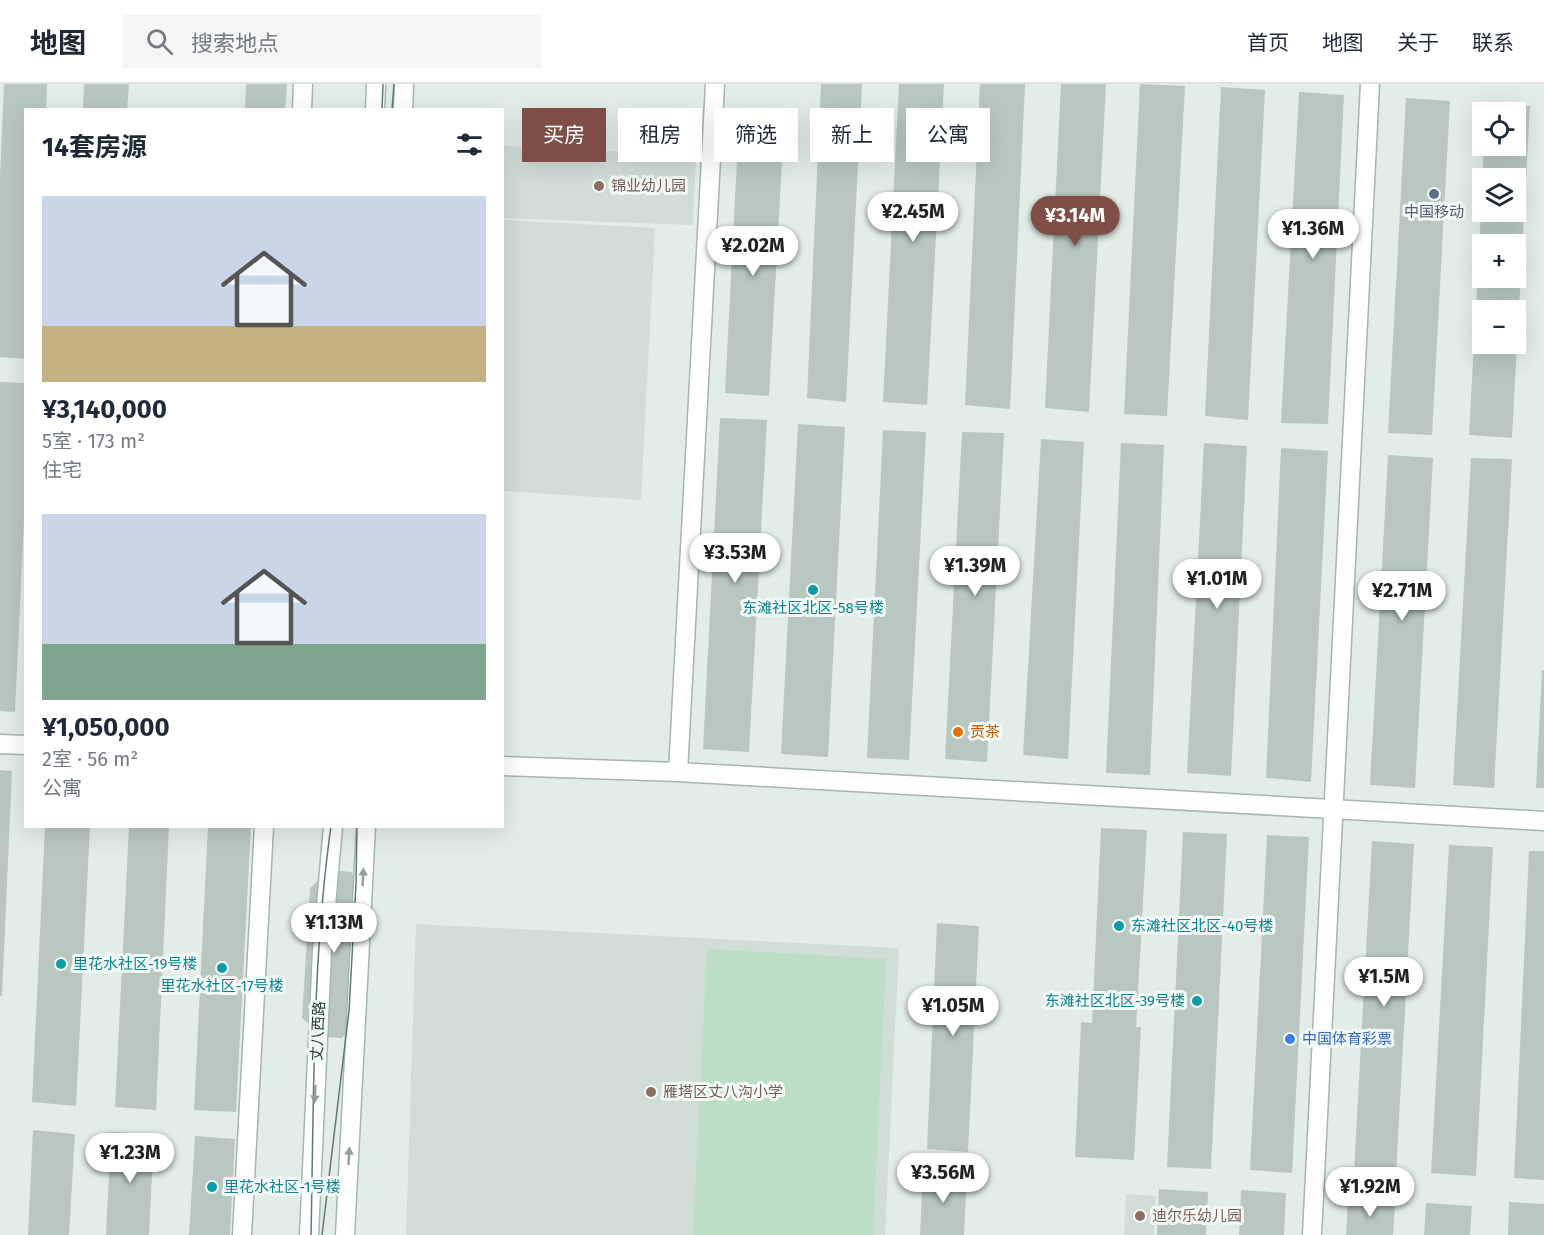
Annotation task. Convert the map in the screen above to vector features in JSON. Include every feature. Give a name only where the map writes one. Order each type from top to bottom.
[{"type":"street","points":[[302,108],[303,84]]},
{"type":"street","points":[[375,108],[376,84]]},
{"type":"street","points":[[403,108],[404,84]]},
{"type":"street","points":[[678,772],[716,84]]},
{"type":"street","points":[[1312,1235],[1370,84]]},
{"type":"street","points":[[0,744],[24,746]]},
{"type":"street","points":[[504,766],[678,772],[1334,811],[1544,821]]},
{"type":"street","points":[[242,1235],[264,828]]},
{"type":"street","name":"丈八西路","points":[[309,1235],[322,951],[333,828]]},
{"type":"street","points":[[345,1235],[366,828]]},
{"type":"shaded area","name":"锦业幼儿园","points":[[504,146],[522,147],[522,162],[606,162],[606,151],[618,151],[618,162],[696,162],[693,225],[504,218]]},
{"type":"shaded area","points":[[504,220],[655,228],[641,500],[504,491]]},
{"type":"shaded area","name":"雁塔区丈八沟小学","points":[[416,924],[899,948],[885,1235],[406,1235]]},
{"type":"shaded area","name":"迪尔乐幼儿园","points":[[1126,1194],[1156,1196],[1154,1235],[1124,1235]]},
{"type":"green space","points":[[707,949],[886,959],[873,1235],[693,1235]]},
{"type":"building","points":[[4,84],[47,84],[46,108],[24,108],[24,359],[0,357],[0,176]]},
{"type":"building","points":[[84,84],[129,84],[127,108],[83,108]]},
{"type":"building","points":[[246,84],[287,84],[285,108],[245,108]]},
{"type":"building","points":[[821,84],[862,84],[861,108],[820,108]]},
{"type":"building","points":[[899,84],[944,84],[943,108],[906,108],[906,162],[940,162],[927,405],[883,402]]},
{"type":"building","points":[[980,84],[1025,84],[1010,409],[965,405],[976,162],[990,162],[990,108],[979,108]]},
{"type":"building","points":[[1061,84],[1106,84],[1089,412],[1045,408]]},
{"type":"building","points":[[1140,84],[1185,86],[1167,416],[1124,414]]},
{"type":"building","points":[[1221,87],[1265,90],[1248,420],[1205,416]]},
{"type":"building","points":[[1299,92],[1344,95],[1328,424],[1281,423]]},
{"type":"building","points":[[1406,98],[1450,101],[1432,435],[1388,433]]},
{"type":"building","points":[[1526,106],[1530,106],[1526,180],[1526,168],[1483,168],[1483,156],[1526,156]]},
{"type":"building","points":[[737,162],[782,162],[769,396],[725,393]]},
{"type":"building","points":[[818,162],[858,162],[846,402],[807,398]]},
{"type":"building","points":[[1480,222],[1524,222],[1523,234],[1480,234]]},
{"type":"building","points":[[1477,288],[1520,288],[1519,300],[1476,300]]},
{"type":"building","points":[[1473,354],[1517,354],[1512,438],[1469,435]]},
{"type":"building","points":[[0,382],[24,383],[24,520],[15,712],[0,711]]},
{"type":"building","points":[[720,418],[767,420],[749,752],[703,749]]},
{"type":"building","name":"东滩社区北区-58号楼","points":[[798,424],[845,427],[828,757],[781,754]]},
{"type":"building","points":[[883,430],[926,432],[909,760],[867,758]]},
{"type":"building","points":[[962,432],[1004,433],[987,762],[945,759]]},
{"type":"building","points":[[1041,439],[1084,442],[1068,759],[1023,755]]},
{"type":"building","points":[[1121,443],[1164,445],[1150,775],[1106,773]]},
{"type":"building","points":[[1204,443],[1247,446],[1231,776],[1187,773]]},
{"type":"building","points":[[1281,448],[1328,451],[1311,782],[1266,778]]},
{"type":"building","points":[[1388,455],[1433,458],[1415,788],[1370,785]]},
{"type":"building","points":[[1471,458],[1512,459],[1494,788],[1453,785]]},
{"type":"building","points":[[1542,670],[1544,670],[1544,788],[1536,788]]},
{"type":"building","points":[[0,770],[12,771],[2,996],[0,996]]},
{"type":"building","name":"里花水社区-19号楼","points":[[45,828],[90,828],[76,1106],[32,1102]]},
{"type":"building","points":[[129,828],[169,828],[156,1110],[115,1107]]},
{"type":"building","name":"里花水社区-17号楼","points":[[208,828],[251,828],[236,1112],[194,1110]]},
{"type":"building","name":"东滩社区北区-40号楼","points":[[1101,828],[1147,830],[1136,1027],[1141,1027],[1134,1160],[1075,1157],[1081,1022],[1092,1023]]},
{"type":"building","name":"东滩社区北区-39号楼","points":[[1183,832],[1227,834],[1211,1169],[1167,1167]]},
{"type":"building","points":[[1267,835],[1309,837],[1292,1173],[1250,1170]]},
{"type":"building","points":[[1372,841],[1414,844],[1396,1175],[1354,1172]]},
{"type":"building","points":[[1449,845],[1493,847],[1476,1176],[1431,1173]]},
{"type":"building","points":[[1529,851],[1544,851],[1544,1180],[1514,1178]]},
{"type":"building","points":[[330,870],[351,872],[365,891],[357,1019],[342,1038],[323,1037],[302,1018],[310,888]]},
{"type":"building","points":[[937,923],[979,926],[968,1152],[927,1149]]},
{"type":"building","points":[[33,1130],[75,1134],[69,1235],[28,1235]]},
{"type":"building","points":[[111,1132],[154,1135],[149,1235],[106,1235]]},
{"type":"building","name":"里花水社区-1号楼","points":[[195,1136],[235,1139],[230,1235],[189,1235]]},
{"type":"building","points":[[923,1173],[967,1175],[964,1235],[920,1235]]},
{"type":"building","points":[[1159,1189],[1208,1192],[1206,1235],[1157,1235]]},
{"type":"building","points":[[1241,1190],[1286,1193],[1284,1235],[1239,1235]]},
{"type":"building","points":[[1348,1199],[1395,1202],[1393,1235],[1346,1235]]},
{"type":"building","points":[[1509,1202],[1544,1204],[1544,1235],[1508,1235]]},
{"type":"building","points":[[1426,1203],[1472,1206],[1470,1235],[1424,1235]]},
{"type":"tram line","points":[[382,108],[383,84]]},
{"type":"tram line","points":[[392,108],[394,84]]},
{"type":"tram line","points":[[311,1235],[317,979],[331,828]]},
{"type":"tram line","points":[[322,1235],[349,1011],[357,828]]},
{"type":"place","name":"锦业幼儿园","points":[[599,186]]},
{"type":"place","name":"中国移动","points":[[1434,194]]},
{"type":"place","name":"东滩社区北区-58号楼","points":[[813,590]]},
{"type":"place","name":"贡茶","points":[[958,732]]},
{"type":"place","name":"东滩社区北区-40号楼","points":[[1119,926]]},
{"type":"place","name":"里花水社区-19号楼","points":[[61,964]]},
{"type":"place","name":"里花水社区-17号楼","points":[[222,968]]},
{"type":"place","name":"东滩社区北区-39号楼","points":[[1197,1001]]},
{"type":"place","name":"中国体育彩票","points":[[1290,1039]]},
{"type":"place","name":"雁塔区丈八沟小学","points":[[651,1092]]},
{"type":"place","name":"里花水社区-1号楼","points":[[212,1187]]},
{"type":"place","name":"迪尔乐幼儿园","points":[[1140,1216]]}]
